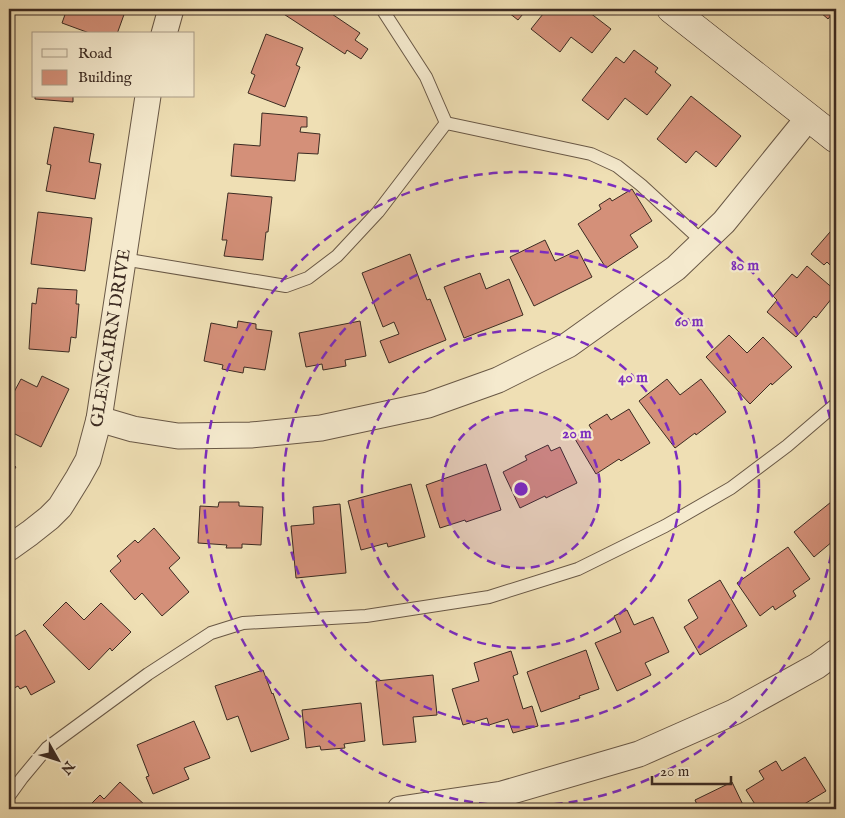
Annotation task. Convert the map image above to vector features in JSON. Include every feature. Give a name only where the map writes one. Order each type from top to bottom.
[{"type":"street","points":[[165,32],[171,9]]},
{"type":"street","points":[[670,9],[836,138]]},
{"type":"street","name":"GLENCAIRN DRIVE","points":[[9,548],[43,523],[60,507],[88,460],[98,419],[148,98]]},
{"type":"street","points":[[98,419],[133,429],[178,436],[251,435],[321,428],[428,405],[498,380],[568,345],[676,268],[724,222],[809,118]]},
{"type":"street","points":[[400,809],[502,794],[638,754],[734,712],[817,666],[836,652]]},
{"type":"lane","points":[[382,9],[426,77],[446,123]]},
{"type":"lane","points":[[446,123],[590,154],[617,166],[704,242]]},
{"type":"lane","points":[[123,258],[286,286],[308,278],[337,256],[378,212],[446,123]]},
{"type":"lane","points":[[9,796],[47,748],[148,674],[211,633],[243,623],[366,616],[489,597],[578,569],[665,526],[731,488],[787,446],[836,404]]},
{"type":"building","points":[[67,9],[126,9],[118,32],[87,32],[62,23]]},
{"type":"building","points":[[276,9],[327,9],[360,33],[355,40],[368,49],[361,59],[347,50],[345,54]]},
{"type":"building","points":[[504,9],[527,9],[518,20]]},
{"type":"building","points":[[547,9],[585,9],[611,29],[592,53],[571,37],[560,52],[531,29]]},
{"type":"building","points":[[811,9],[836,9],[828,19],[820,12],[818,14]]},
{"type":"building","points":[[266,34],[303,48],[296,65],[300,67],[285,107],[248,93],[255,75],[251,73]]},
{"type":"building","points":[[634,50],[658,68],[655,72],[671,85],[647,115],[625,98],[608,120],[582,100],[616,57],[624,63]]},
{"type":"building","points":[[691,96],[741,136],[716,167],[696,151],[686,163],[657,139]]},
{"type":"building","points":[[73,98],[73,102],[35,99]]},
{"type":"building","points":[[262,113],[307,117],[307,127],[301,127],[300,132],[320,134],[318,154],[298,153],[295,181],[231,176],[234,144],[260,146]]},
{"type":"building","points":[[54,127],[94,134],[89,162],[101,164],[95,199],[46,191],[51,165],[47,164]]},
{"type":"building","points":[[632,189],[652,221],[630,235],[638,247],[606,268],[578,224],[601,209],[599,205],[610,198],[612,201]]},
{"type":"building","points":[[228,193],[272,197],[263,260],[224,256],[227,240],[222,240]]},
{"type":"building","points":[[38,212],[92,218],[85,271],[31,264]]},
{"type":"building","points":[[836,225],[836,271],[827,262],[824,265],[811,254]]},
{"type":"building","points":[[545,240],[555,261],[578,250],[592,277],[534,306],[510,257]]},
{"type":"building","points":[[410,254],[427,300],[430,299],[446,340],[389,363],[380,341],[399,334],[394,322],[383,327],[362,273]]},
{"type":"building","points":[[807,266],[836,293],[816,318],[814,316],[796,337],[767,312],[777,300],[773,296],[792,274],[797,278]]},
{"type":"building","points":[[480,273],[486,289],[509,279],[523,315],[464,338],[444,287]]},
{"type":"building","points":[[38,288],[77,290],[76,304],[79,304],[76,338],[71,337],[69,352],[29,349],[32,303],[36,304]]},
{"type":"building","points":[[238,321],[256,324],[256,329],[272,331],[265,370],[244,367],[243,373],[222,369],[223,365],[204,361],[211,323],[237,328]]},
{"type":"building","points":[[360,321],[366,356],[345,360],[346,366],[323,370],[322,364],[306,367],[299,333]]},
{"type":"building","points":[[729,335],[747,353],[763,337],[792,367],[772,385],[771,383],[750,404],[706,357]]},
{"type":"building","points":[[42,376],[69,389],[41,447],[9,431],[9,389],[14,392],[21,379],[37,387]]},
{"type":"building","points":[[667,379],[680,395],[701,379],[726,412],[675,448],[639,401]]},
{"type":"building","points":[[629,409],[650,443],[621,461],[619,459],[596,474],[575,439],[592,430],[589,425],[607,414],[611,420]]},
{"type":"building","points":[[548,445],[551,451],[560,447],[577,483],[520,508],[503,472],[527,460],[525,456]]},
{"type":"building","points":[[9,461],[16,467],[9,477]]},
{"type":"building","points":[[486,464],[501,510],[466,522],[465,520],[440,528],[426,485]]},
{"type":"building","points":[[411,484],[425,537],[388,547],[387,543],[361,550],[348,501]]},
{"type":"building","points":[[836,498],[836,545],[833,541],[814,557],[794,532]]},
{"type":"building","points":[[219,502],[239,502],[239,506],[263,507],[261,545],[242,544],[242,548],[226,548],[227,545],[198,543],[200,506],[218,507]]},
{"type":"building","points":[[340,504],[346,573],[296,578],[291,526],[314,524],[313,507]]},
{"type":"building","points":[[154,528],[180,558],[169,568],[189,592],[162,616],[142,593],[135,600],[110,571],[121,561],[117,556],[135,540],[138,543]]},
{"type":"building","points":[[788,547],[810,579],[793,591],[796,596],[775,610],[773,606],[760,616],[737,583]]},
{"type":"building","points":[[720,580],[747,626],[700,655],[684,627],[698,618],[688,600]]},
{"type":"building","points":[[66,602],[84,620],[101,603],[131,632],[112,651],[110,648],[89,670],[43,625]]},
{"type":"building","points":[[627,610],[634,625],[653,617],[669,652],[645,663],[651,675],[617,691],[595,643],[621,632],[614,616]]},
{"type":"building","points":[[25,630],[55,682],[31,695],[26,686],[20,689],[18,686],[9,691],[9,640]]},
{"type":"building","points":[[586,650],[599,689],[541,712],[527,672]]},
{"type":"building","points":[[511,651],[518,674],[513,676],[523,709],[532,706],[538,726],[513,733],[508,719],[489,725],[487,718],[463,725],[452,689],[479,681],[474,663]]},
{"type":"building","points":[[263,670],[289,739],[251,752],[238,716],[227,720],[215,686]]},
{"type":"building","points":[[433,675],[437,715],[413,717],[416,742],[383,745],[376,681]]},
{"type":"building","points":[[361,703],[365,741],[344,744],[345,748],[321,750],[320,746],[306,748],[302,710]]},
{"type":"building","points":[[194,721],[210,758],[184,768],[189,779],[153,794],[146,777],[149,776],[137,745]]},
{"type":"building","points":[[805,757],[826,791],[796,809],[758,809],[746,790],[764,779],[759,771],[776,761],[782,771]]},
{"type":"building","points":[[120,782],[147,807],[144,809],[86,809],[100,795],[104,799]]},
{"type":"building","points":[[732,782],[745,809],[699,809],[695,800]]}]
